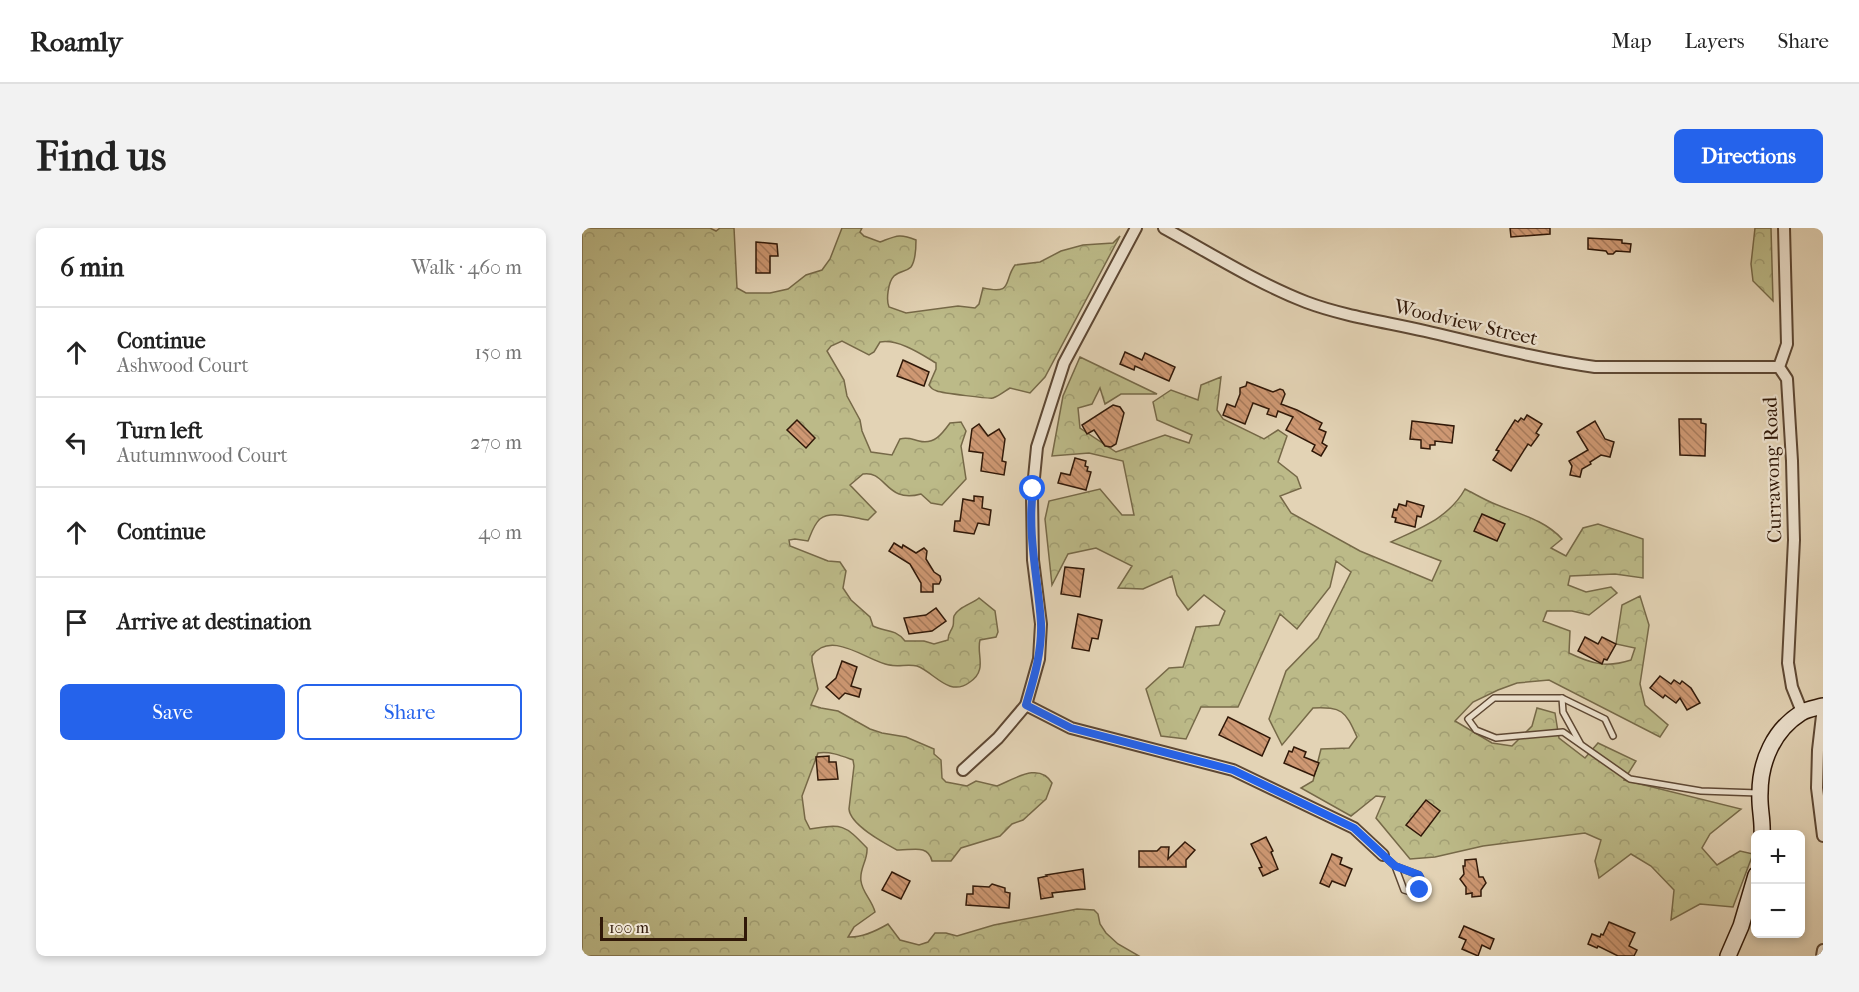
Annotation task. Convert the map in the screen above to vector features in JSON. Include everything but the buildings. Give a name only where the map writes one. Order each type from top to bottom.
[{"type":"street","points":[[963,770],[998,738],[1026,705],[1039,659],[1041,624],[1033,560],[1032,498],[1037,447],[1064,363],[1136,228]]},
{"type":"street","name":"Woodview Street","points":[[1164,228],[1274,287],[1306,302],[1336,311],[1595,367],[1779,367]]},
{"type":"street","points":[[1779,367],[1786,344],[1784,228]]},
{"type":"street","name":"Currawong Road","points":[[1779,367],[1787,379],[1792,461],[1794,540],[1788,663],[1792,687],[1802,712]]},
{"type":"street","points":[[1026,705],[1071,728],[1233,770],[1354,828],[1383,855]]},
{"type":"street","points":[[1762,830],[1760,793],[1762,768],[1767,753],[1782,728],[1802,712],[1823,707],[1818,750],[1817,788],[1823,836]]},
{"type":"street","points":[[1728,956],[1741,926],[1753,884]]},
{"type":"street","points":[[1822,956],[1823,950]]},
{"type":"lane","points":[[1613,736],[1605,720],[1562,698],[1494,698],[1468,718],[1476,730],[1496,738],[1563,732],[1630,779],[1701,791],[1760,793]]},
{"type":"lane","points":[[1562,698],[1563,712],[1580,744]]},
{"type":"lane","points":[[1383,855],[1395,866],[1419,875],[1423,883],[1420,890],[1414,893],[1404,890],[1395,866]]},
{"type":"green space","points":[[582,228],[710,228],[716,231],[720,228],[734,228],[737,288],[746,293],[770,293],[788,289],[806,275],[822,270],[830,259],[842,228],[862,228],[860,232],[864,236],[880,242],[894,237],[905,237],[916,240],[914,261],[909,269],[896,274],[892,279],[888,300],[889,307],[906,313],[958,306],[975,308],[979,304],[983,288],[999,290],[1004,288],[1015,265],[1040,262],[1061,251],[1083,245],[1113,243],[1120,236],[1045,377],[1030,393],[1010,388],[990,398],[941,392],[929,385],[936,369],[936,363],[910,348],[895,343],[880,342],[874,352],[869,355],[842,341],[831,346],[827,351],[844,380],[847,396],[860,420],[871,452],[892,455],[900,439],[907,438],[924,442],[933,440],[941,435],[950,423],[961,422],[966,431],[961,446],[966,479],[942,505],[931,503],[921,494],[900,495],[877,477],[863,474],[850,485],[876,512],[868,520],[843,515],[825,516],[816,524],[808,541],[789,540],[790,546],[828,561],[840,562],[846,571],[843,588],[851,600],[870,617],[873,626],[893,632],[905,641],[924,641],[934,644],[948,640],[956,613],[979,598],[995,611],[998,632],[996,637],[980,640],[979,672],[970,682],[955,687],[948,686],[917,666],[889,665],[839,646],[829,645],[820,648],[812,656],[818,689],[811,705],[838,711],[870,729],[906,737],[934,749],[934,754],[941,760],[942,778],[946,782],[967,786],[976,781],[997,786],[1026,774],[1040,773],[1052,783],[1046,799],[1023,820],[1012,824],[1000,836],[961,848],[951,861],[932,861],[930,855],[923,850],[897,850],[861,827],[849,809],[853,760],[831,753],[818,753],[802,796],[805,819],[810,829],[836,826],[848,830],[867,848],[861,881],[875,912],[854,927],[848,937],[864,935],[888,924],[900,940],[919,945],[928,942],[935,933],[957,936],[994,925],[1077,909],[1094,910],[1106,933],[1118,944],[1139,956],[582,956]]},
{"type":"green space","points":[[1755,228],[1771,228],[1773,301],[1753,281],[1751,264]]},
{"type":"green space","points":[[1080,357],[1157,394],[1121,394],[1105,404],[1100,388],[1092,404],[1078,408],[1080,428],[1116,452],[1165,435],[1189,443],[1192,435],[1157,420],[1153,402],[1171,390],[1198,400],[1201,385],[1221,377],[1217,410],[1223,419],[1264,439],[1278,430],[1287,436],[1278,462],[1297,477],[1301,488],[1280,496],[1291,513],[1360,551],[1432,581],[1441,561],[1391,542],[1442,515],[1451,508],[1465,489],[1548,527],[1562,539],[1551,548],[1566,556],[1583,528],[1598,524],[1643,539],[1643,578],[1615,574],[1570,576],[1568,585],[1586,592],[1611,587],[1617,593],[1589,615],[1572,611],[1547,611],[1543,621],[1570,631],[1569,653],[1600,664],[1631,660],[1635,648],[1616,644],[1622,605],[1640,596],[1649,625],[1640,684],[1645,705],[1668,725],[1660,737],[1549,680],[1517,683],[1498,690],[1473,702],[1455,721],[1492,743],[1512,746],[1532,726],[1537,708],[1555,713],[1559,738],[1585,758],[1598,743],[1636,761],[1624,780],[1741,809],[1710,834],[1702,848],[1717,865],[1740,851],[1751,854],[1751,859],[1733,907],[1700,904],[1671,920],[1674,890],[1651,866],[1631,854],[1599,878],[1595,861],[1601,840],[1585,833],[1483,846],[1435,857],[1410,859],[1376,818],[1385,797],[1376,796],[1351,816],[1301,788],[1313,781],[1321,749],[1349,748],[1357,737],[1345,716],[1330,708],[1313,708],[1282,745],[1269,719],[1286,671],[1318,638],[1351,572],[1336,561],[1330,587],[1297,629],[1280,614],[1238,707],[1201,707],[1186,739],[1161,736],[1146,689],[1169,668],[1183,667],[1196,627],[1219,625],[1225,611],[1204,595],[1188,610],[1177,595],[1172,576],[1143,589],[1118,588],[1132,566],[1096,548],[1068,554],[1052,585],[1045,519],[1049,501],[1100,489],[1122,515],[1134,515],[1123,461],[1089,453],[1052,456],[1063,396]]},
{"type":"route","points":[[1033,489],[1033,560],[1041,624],[1039,659],[1026,705],[1071,728],[1233,770],[1354,828],[1395,866],[1418,873],[1423,883],[1420,890]]}]
